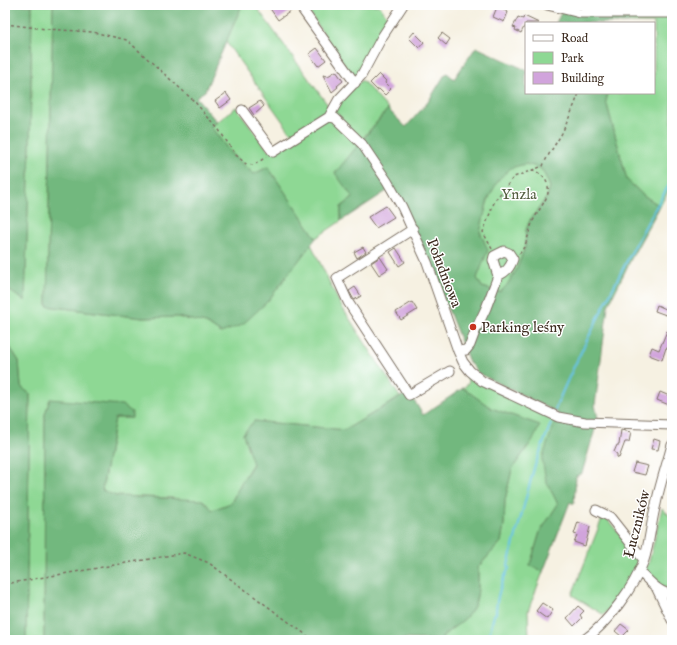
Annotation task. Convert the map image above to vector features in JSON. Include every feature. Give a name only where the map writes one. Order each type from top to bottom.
[{"type":"street","points":[[299,5],[355,83]]},
{"type":"street","points":[[242,110],[273,152],[329,117],[339,99],[361,76],[382,37],[403,5]]},
{"type":"street","points":[[547,5],[580,13],[672,13]]},
{"type":"street","name":"Południowa","points":[[329,117],[335,118],[362,144],[387,181],[402,207],[413,229],[426,262],[458,351],[463,362],[470,371],[482,381],[558,417],[585,422],[672,425]]},
{"type":"street","points":[[413,229],[337,278],[348,302],[409,395],[450,371]]},
{"type":"street","points":[[458,351],[466,350],[470,345],[498,276],[511,267],[513,259],[509,253],[504,251],[494,256],[493,260],[498,276]]},
{"type":"street","name":"Łuczników","points":[[584,640],[601,626],[612,614],[626,594],[644,560],[656,503],[672,445]]},
{"type":"street","points":[[596,510],[610,517],[644,560]]},
{"type":"street","points":[[639,571],[656,588],[666,594],[672,594]]},
{"type":"street","points":[[656,588],[672,620]]},
{"type":"path","points":[[5,24],[46,29],[93,32],[127,40],[194,101],[219,130],[236,155],[246,164],[254,165],[273,152]]},
{"type":"path","points":[[494,256],[483,232],[495,200],[514,178],[543,166],[548,154],[569,120],[579,94]]},
{"type":"path","points":[[513,259],[524,249],[533,222],[548,192],[546,180],[539,172],[532,170]]},
{"type":"path","points":[[5,584],[184,553],[209,563],[313,640]]},
{"type":"green space","points":[[5,5],[32,5],[30,147],[25,301],[5,288]]},
{"type":"green space","points":[[32,5],[53,5],[47,306],[143,318],[177,317],[206,323],[221,333],[267,302],[311,244],[340,304],[400,397],[345,430],[254,421],[243,434],[253,463],[231,503],[212,510],[174,498],[116,496],[102,490],[115,418],[132,418],[50,399],[45,414],[44,640],[26,640],[30,394],[21,387],[19,361],[5,340],[5,288],[25,300],[30,147]]},
{"type":"green space","points":[[53,5],[242,5],[205,91],[196,97],[217,122],[211,127],[233,156],[254,174],[268,167],[316,238],[267,302],[242,325],[221,333],[206,323],[177,317],[143,318],[47,306]]},
{"type":"green space","points":[[242,5],[255,5],[330,108],[362,80],[388,109],[362,139],[353,198],[341,207],[341,221],[316,238],[268,167],[254,174],[233,156],[211,127],[236,107],[269,151],[293,136],[226,42]]},
{"type":"green space","points":[[304,5],[379,5],[389,19],[354,79]]},
{"type":"green space","points":[[565,5],[609,5],[607,10],[625,11],[628,22],[556,22]]},
{"type":"green space","points":[[609,5],[672,5],[672,187],[660,206],[643,195],[627,180],[606,101],[608,94],[655,94],[655,22],[628,22],[625,11],[607,11]]},
{"type":"green space","points":[[476,47],[525,70],[525,94],[608,94],[606,101],[627,180],[643,195],[660,206],[633,255],[608,306],[595,405],[598,419],[582,473],[576,476],[574,504],[570,502],[543,572],[530,565],[540,532],[558,504],[546,481],[542,459],[558,413],[478,373],[469,362],[431,266],[393,187],[341,221],[341,207],[353,198],[335,173],[388,109],[406,127],[428,102],[447,73],[454,79]],"holes":[[[525,164],[538,167],[543,171],[550,187],[547,197],[530,220],[526,230],[525,247],[517,269],[507,285],[500,292],[482,287],[477,278],[488,250],[480,232],[488,199],[499,179],[511,168]]]},
{"type":"green space","name":"Ynzla","points":[[525,164],[538,167],[543,171],[550,187],[547,197],[530,220],[526,230],[525,247],[517,269],[507,285],[500,292],[482,287],[477,278],[480,270],[484,241],[480,232],[489,197],[493,188],[503,174],[510,168]]},
{"type":"green space","points":[[5,340],[19,361],[21,387],[30,394],[26,640],[5,640]]},
{"type":"green space","points":[[463,368],[556,420],[546,481],[558,504],[540,532],[530,565],[543,572],[528,611],[529,640],[440,640],[465,618],[475,604],[478,592],[478,567],[501,542],[504,524],[505,500],[512,469],[534,438],[539,425],[491,408],[463,388],[469,383]]},
{"type":"green space","points":[[463,388],[491,408],[540,425],[534,438],[512,469],[505,500],[504,524],[501,542],[478,567],[478,592],[475,604],[465,618],[440,640],[44,640],[45,414],[50,399],[122,405],[132,412],[132,418],[115,418],[102,490],[116,496],[203,500],[212,510],[231,503],[253,464],[243,434],[254,421],[345,430],[409,392],[423,415]]},
{"type":"green space","points":[[662,508],[672,518],[672,590],[660,586],[644,571],[649,562]]},
{"type":"green space","points":[[603,516],[608,520],[640,560],[628,585],[604,615],[572,595]]},
{"type":"building","points":[[272,5],[287,5],[291,11],[278,20],[269,7]]},
{"type":"building","points":[[497,7],[508,12],[504,22],[493,17]]},
{"type":"building","points":[[524,16],[537,22],[525,22],[521,33],[513,27],[518,17],[523,19]]},
{"type":"building","points":[[414,32],[424,42],[419,48],[409,38]]},
{"type":"building","points":[[442,33],[450,39],[446,45],[438,38]]},
{"type":"building","points":[[317,48],[326,60],[318,66],[309,54]]},
{"type":"building","points":[[336,71],[343,81],[332,92],[323,75],[328,76]]},
{"type":"building","points":[[379,74],[391,89],[385,95],[370,83]]},
{"type":"building","points":[[226,93],[231,100],[220,108],[215,101]]},
{"type":"building","points":[[260,101],[264,106],[254,115],[249,108]]},
{"type":"building","points":[[386,206],[394,217],[376,228],[368,217]]},
{"type":"building","points":[[363,247],[366,252],[357,258],[354,252]]},
{"type":"building","points":[[396,248],[405,262],[399,266],[390,252]]},
{"type":"building","points":[[380,257],[388,269],[379,275],[371,263]]},
{"type":"building","points":[[355,287],[361,296],[354,300],[349,291]]},
{"type":"building","points":[[412,302],[417,310],[401,320],[396,312]]},
{"type":"building","points":[[657,305],[668,310],[666,315],[655,311]]},
{"type":"building","points":[[667,331],[672,333],[672,350],[666,348],[662,360],[649,355],[652,347],[659,350]]},
{"type":"building","points":[[660,392],[672,397],[669,405],[657,400]]},
{"type":"building","points":[[621,430],[631,432],[629,442],[625,442],[619,458],[614,452],[617,445],[619,445]]},
{"type":"building","points":[[654,439],[660,441],[658,450],[651,449]]},
{"type":"building","points":[[635,463],[648,466],[645,475],[632,472]]},
{"type":"building","points":[[578,522],[590,527],[585,546],[574,542],[577,535],[574,534]]},
{"type":"building","points":[[542,603],[553,610],[547,619],[536,611]]},
{"type":"building","points":[[578,606],[584,611],[580,615],[582,618],[574,626],[567,618]]},
{"type":"building","points":[[621,624],[629,630],[622,637],[615,631]]},
{"type":"waterway","points":[[555,410],[569,377],[614,286],[642,232],[672,180]]},
{"type":"waterway","points":[[488,640],[494,615],[496,613],[500,589],[509,568],[508,565],[534,468],[551,423]]},
{"type":"place","name":"Parking leśny","points":[[473,327]]}]
